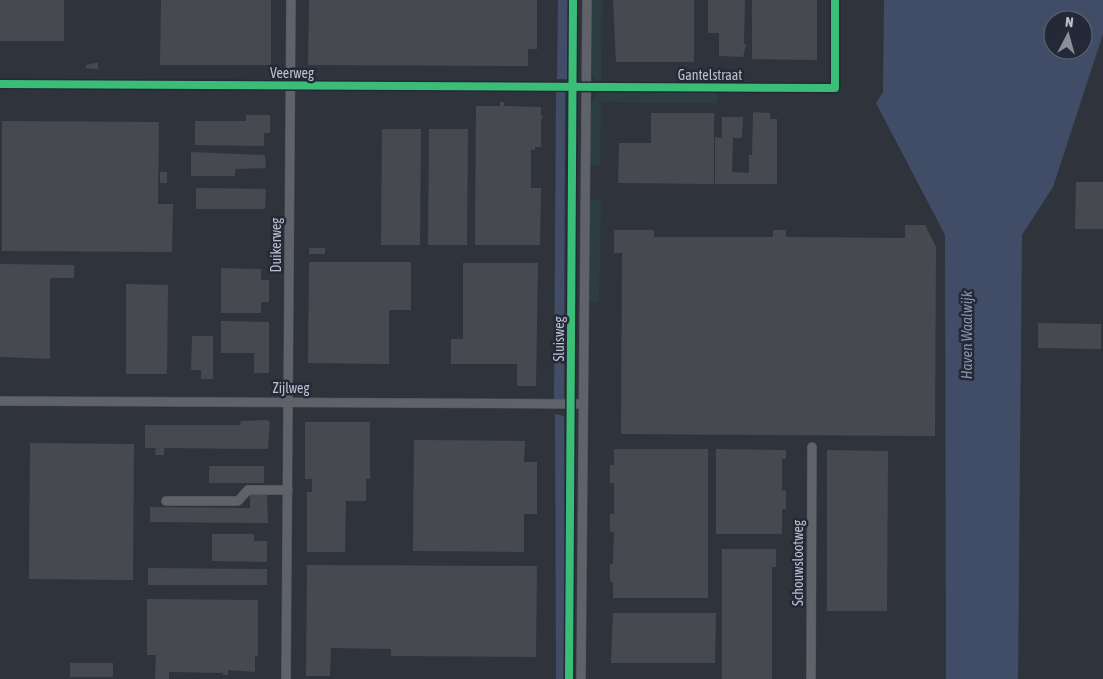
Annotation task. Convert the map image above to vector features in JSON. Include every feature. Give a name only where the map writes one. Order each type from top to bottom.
[{"type":"street","name":"Duikerweg","points":[[286,679],[291,0]]},
{"type":"street","name":"Sluisweg","points":[[581,679],[587,0]]},
{"type":"street","name":"Gantelstraat","points":[[585,88],[835,88],[835,0]]},
{"type":"street","name":"Veerweg","points":[[0,84],[585,88]]},
{"type":"street","name":"Zijlweg","points":[[0,401],[583,404]]},
{"type":"street","name":"Schouwslootweg","points":[[811,679],[812,447]]},
{"type":"street","points":[[166,501],[238,501],[248,490],[288,490]]},
{"type":"shaded area","points":[[591,0],[602,0],[601,82],[594,79],[591,72]]},
{"type":"shaded area","points":[[606,92],[717,92],[717,103],[601,102],[600,166],[590,165],[590,107],[597,94]]},
{"type":"shaded area","points":[[590,199],[601,200],[599,302],[589,302]]},
{"type":"water","points":[[558,0],[568,0],[567,79],[557,79]]},
{"type":"water","name":"Haven Waalwijk","points":[[884,0],[1103,0],[1103,34],[1053,187],[1022,235],[1018,679],[946,679],[945,235],[876,103],[883,92]]},
{"type":"water","points":[[556,92],[565,92],[564,399],[554,399]]},
{"type":"water","points":[[555,414],[564,416],[566,679],[556,679]]},
{"type":"building","points":[[0,0],[64,0],[64,41],[0,41]]},
{"type":"building","points":[[161,0],[271,0],[271,65],[160,65]]},
{"type":"building","points":[[309,0],[537,0],[537,49],[528,49],[528,66],[308,65]]},
{"type":"building","points":[[613,0],[694,0],[694,62],[616,62]]},
{"type":"building","points":[[708,0],[745,0],[744,43],[746,45],[743,57],[719,56],[719,33],[708,33]]},
{"type":"building","points":[[752,0],[817,0],[817,60],[752,59]]},
{"type":"building","points":[[98,63],[98,69],[86,68],[86,65]]},
{"type":"building","points":[[500,102],[504,102],[504,106],[541,107],[541,115],[543,116],[541,120],[541,147],[535,147],[535,150],[531,150],[531,188],[541,188],[540,245],[475,245],[476,106],[500,106]]},
{"type":"building","points":[[753,112],[770,113],[770,119],[777,119],[777,184],[715,184],[715,137],[722,138],[722,117],[743,117],[742,138],[733,138],[732,172],[749,173],[749,155],[752,155]]},
{"type":"building","points":[[651,113],[714,113],[714,184],[618,183],[619,143],[651,143]]},
{"type":"building","points":[[246,115],[270,115],[270,133],[264,133],[264,146],[195,145],[195,121],[246,121]]},
{"type":"building","points":[[2,121],[159,122],[158,204],[173,204],[172,252],[2,251]]},
{"type":"building","points":[[382,129],[421,129],[420,245],[381,245]]},
{"type":"building","points":[[429,129],[468,129],[467,245],[428,245]]},
{"type":"building","points":[[191,152],[265,155],[266,168],[235,169],[235,176],[191,176]]},
{"type":"building","points":[[160,172],[167,172],[167,183],[160,183]]},
{"type":"building","points":[[1076,182],[1103,182],[1103,229],[1075,229]]},
{"type":"building","points":[[196,188],[266,189],[265,209],[196,209]]},
{"type":"building","points":[[905,225],[925,225],[936,247],[935,436],[621,434],[622,253],[614,253],[614,230],[654,230],[654,237],[773,237],[773,230],[786,230],[786,237],[905,238]]},
{"type":"building","points":[[309,248],[325,248],[325,254],[309,254]]},
{"type":"building","points":[[309,262],[411,262],[411,310],[389,310],[389,364],[308,363]]},
{"type":"building","points":[[463,263],[538,263],[536,386],[517,386],[517,364],[451,364],[451,339],[463,339]]},
{"type":"building","points":[[0,264],[74,265],[74,278],[50,278],[50,359],[0,357]]},
{"type":"building","points":[[221,268],[261,269],[261,280],[269,280],[269,302],[261,302],[261,313],[221,313]]},
{"type":"building","points":[[126,284],[168,285],[167,374],[126,374]]},
{"type":"building","points":[[221,321],[269,322],[269,373],[254,373],[254,353],[221,353]]},
{"type":"building","points":[[1038,323],[1101,324],[1101,349],[1038,348]]},
{"type":"building","points":[[192,336],[213,336],[213,379],[201,379],[201,370],[191,370]]},
{"type":"building","points":[[267,420],[270,422],[268,449],[164,448],[164,455],[155,455],[156,448],[145,448],[145,425],[240,425],[241,421]]},
{"type":"building","points":[[305,422],[370,422],[370,479],[366,479],[366,501],[346,501],[345,552],[307,552],[307,492],[312,492],[312,479],[305,479]]},
{"type":"building","points":[[414,440],[525,441],[524,462],[537,462],[537,514],[524,514],[524,552],[413,551]]},
{"type":"building","points":[[30,443],[134,444],[133,580],[29,579]]},
{"type":"building","points":[[614,449],[708,449],[708,598],[613,598],[613,582],[610,582],[610,564],[613,564],[614,532],[610,532],[610,514],[614,514],[614,483],[610,483],[610,465],[614,465]]},
{"type":"building","points":[[716,449],[786,450],[786,459],[782,459],[782,491],[786,490],[786,509],[782,509],[782,534],[716,534]]},
{"type":"building","points":[[827,450],[888,451],[887,611],[827,611]]},
{"type":"building","points":[[209,466],[264,466],[264,483],[209,483]]},
{"type":"building","points":[[250,493],[267,493],[268,523],[150,522],[150,507],[250,508]]},
{"type":"building","points":[[212,534],[254,534],[254,541],[267,541],[267,562],[212,561]]},
{"type":"building","points":[[722,549],[776,549],[776,567],[772,567],[772,679],[722,679]]},
{"type":"building","points":[[307,565],[537,566],[536,657],[391,656],[391,649],[331,648],[330,676],[306,676]]},
{"type":"building","points":[[148,568],[267,569],[267,585],[148,585]]},
{"type":"building","points":[[147,599],[258,600],[258,656],[255,656],[255,672],[228,670],[228,675],[223,675],[223,670],[222,673],[169,672],[169,679],[155,679],[156,655],[147,655]]},
{"type":"building","points":[[613,613],[716,613],[715,663],[611,663]]},
{"type":"building","points":[[70,663],[113,663],[113,677],[70,677]]},
{"type":"cycle path","points":[[569,679],[573,0]]},
{"type":"cycle path","points":[[0,84],[835,88],[835,0]]}]
